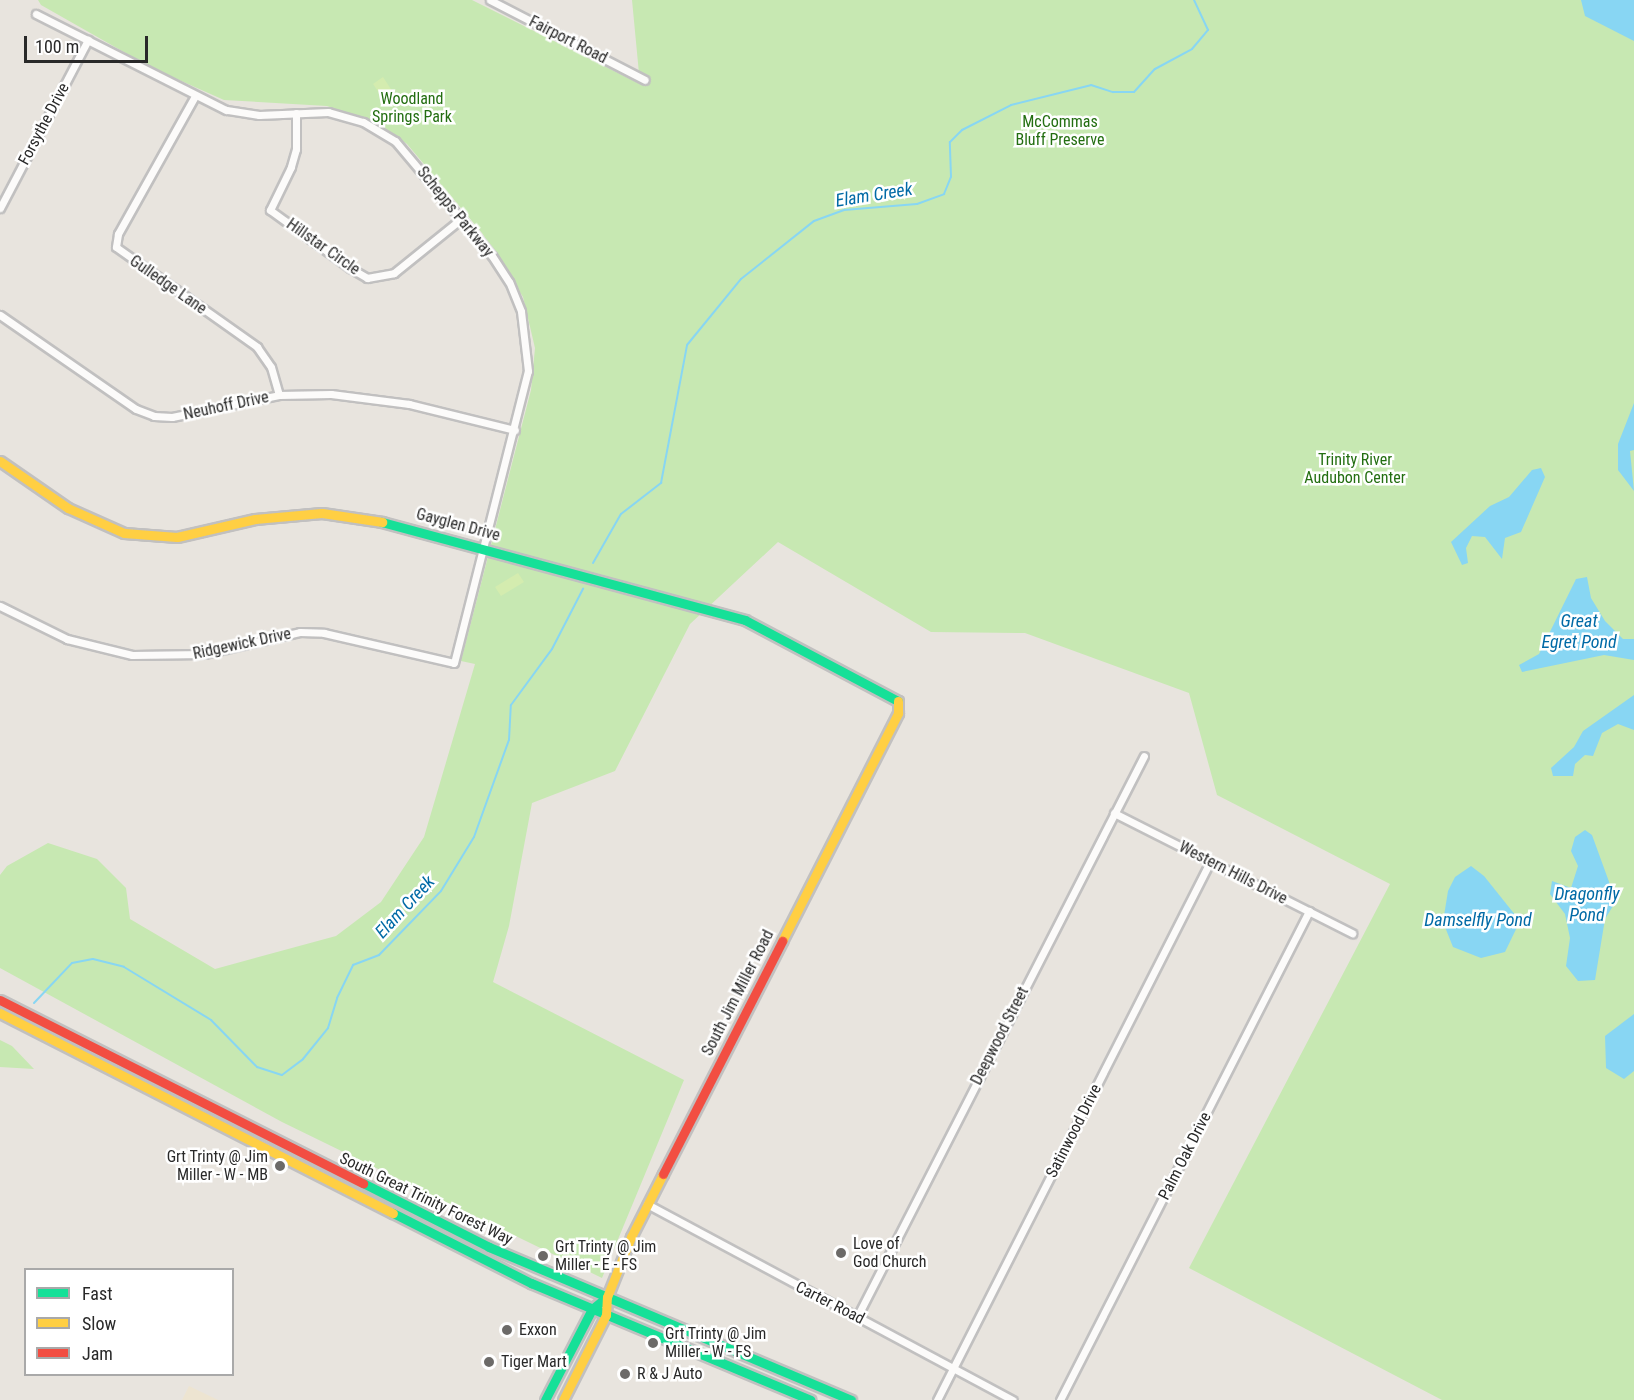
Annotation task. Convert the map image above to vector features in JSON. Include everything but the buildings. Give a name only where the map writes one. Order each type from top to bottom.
[{"type":"main road","name":"Gayglen Drive","points":[[0,461],[68,508],[124,533],[177,537],[255,519],[322,513],[384,522],[485,548],[745,620],[893,694],[900,704]]},
{"type":"main road","name":"South Jim Miller Road","points":[[607,1297],[647,1204],[900,704]]},
{"type":"main road","name":"South Great Trinity Forest Way","points":[[0,1000],[429,1219],[851,1400]]},
{"type":"main road","name":"South Great Trinity Forest Way","points":[[0,1013],[473,1255],[592,1309],[811,1400]]},
{"type":"main road","points":[[545,1400],[592,1309],[607,1297]]},
{"type":"main road","points":[[563,1400],[606,1315],[607,1297]]},
{"type":"street","name":"Fairport Road","points":[[490,0],[645,80]]},
{"type":"street","name":"Schepps Parkway","points":[[36,14],[195,96],[242,113],[348,116],[377,129],[410,156],[492,256],[521,311],[528,371],[515,430],[454,663]]},
{"type":"street","name":"Forsythe Drive","points":[[0,208],[4,192],[88,40]]},
{"type":"street","name":"Gulledge Lane","points":[[195,96],[118,234],[116,248],[257,347],[271,367],[279,395]]},
{"type":"street","name":"Hillstar Circle","points":[[296,113],[294,158],[270,210],[350,268],[367,278],[394,273],[461,219]]},
{"type":"street","name":"Neuhoff Drive","points":[[0,315],[136,409],[154,416],[172,417],[279,395],[376,398],[515,430]]},
{"type":"street","name":"Ridgewick Drive","points":[[0,606],[67,639],[132,655],[204,654],[300,632],[324,633],[454,663]]},
{"type":"street","name":"Deepwood Street","points":[[857,1317],[1144,756]]},
{"type":"street","name":"Western Hills Drive","points":[[1114,813],[1352,933]]},
{"type":"street","name":"Satinwood Drive","points":[[937,1400],[1210,862]]},
{"type":"street","name":"Palm Oak Drive","points":[[1060,1400],[1309,912]]},
{"type":"street","name":"Carter Road","points":[[647,1204],[1013,1400]]},
{"type":"shaded area","points":[[189,1386],[218,1400],[182,1400]]},
{"type":"green space","points":[[38,0],[472,0],[640,84],[632,0],[1634,0],[1634,1400],[1442,1400],[1189,1268],[1390,884],[1217,795],[1189,693],[1025,633],[931,632],[778,542],[690,624],[615,771],[532,803],[509,926],[493,982],[684,1080],[602,1278],[282,1122],[0,968],[0,875],[7,866],[48,843],[97,859],[126,888],[130,919],[215,969],[336,936],[381,902],[424,837],[475,664],[461,661],[531,390],[535,348],[523,297],[482,233],[407,144],[381,125],[327,106],[224,100],[152,68],[41,5]]},
{"type":"green space","points":[[383,77],[396,97],[386,103],[373,84]]},
{"type":"green space","points":[[518,573],[524,582],[501,596],[495,587]]},
{"type":"green space","points":[[0,1040],[12,1046],[34,1069],[0,1067]]},
{"type":"water","points":[[1581,0],[1634,0],[1634,41],[1585,16]]},
{"type":"water","points":[[1634,403],[1634,450],[1630,451],[1634,491],[1618,470],[1618,444]]},
{"type":"water","points":[[1541,468],[1545,477],[1521,532],[1505,538],[1502,559],[1485,537],[1472,536],[1466,548],[1468,563],[1462,565],[1451,542],[1490,506],[1509,497],[1532,470]]},
{"type":"water","name":"Great Egret Pond","points":[[1587,577],[1591,598],[1605,621],[1623,639],[1634,639],[1634,660],[1604,655],[1522,672],[1519,665],[1539,654],[1576,579]]},
{"type":"water","points":[[1634,695],[1634,730],[1618,724],[1602,733],[1593,756],[1585,755],[1575,764],[1573,776],[1553,776],[1551,768],[1574,747],[1583,731]]},
{"type":"water","name":"Dragonfly Pond","points":[[1585,830],[1592,835],[1616,901],[1605,919],[1595,980],[1578,981],[1566,966],[1570,938],[1565,914],[1550,894],[1552,881],[1571,888],[1578,866],[1571,851],[1575,837]]},
{"type":"water","name":"Damselfly Pond","points":[[1471,866],[1484,876],[1520,921],[1505,952],[1481,958],[1453,947],[1443,922],[1448,891],[1455,877]]},
{"type":"water","points":[[1634,1014],[1634,1071],[1624,1079],[1606,1068],[1605,1036]]},
{"type":"waterway","name":"Elam Creek","points":[[593,563],[621,514],[661,483],[687,345],[741,279],[814,221],[844,210],[917,204],[944,194],[951,177],[950,142],[962,130],[1011,105],[1091,85],[1113,92],[1134,92],[1155,69],[1192,49],[1208,30],[1194,0]]},
{"type":"waterway","name":"Elam Creek","points":[[34,1003],[72,963],[93,959],[124,967],[211,1020],[257,1067],[282,1075],[303,1059],[328,1028],[337,998],[353,965],[379,955],[441,891],[474,837],[509,740],[511,705],[552,649],[583,589]]},
{"type":"traffic: fast","points":[[382,522],[745,620],[898,701]]},
{"type":"traffic: fast","points":[[363,1183],[489,1247],[851,1400]]},
{"type":"traffic: fast","points":[[393,1213],[531,1283],[811,1400]]},
{"type":"traffic: fast","points":[[545,1400],[592,1309],[607,1297]]},
{"type":"traffic: slow","points":[[0,461],[68,508],[124,533],[177,537],[255,519],[322,513],[382,522]]},
{"type":"traffic: slow","points":[[782,941],[898,713],[898,701]]},
{"type":"traffic: slow","points":[[0,1013],[393,1213]]},
{"type":"traffic: slow","points":[[563,1400],[606,1315],[607,1297],[631,1237],[663,1174]]},
{"type":"traffic: jam","points":[[663,1174],[782,941]]},
{"type":"traffic: jam","points":[[0,1000],[363,1183]]},
{"type":"place","name":"Grt Trinty @ Jim Miller - W - MB","points":[[280,1166]]},
{"type":"place","name":"Love of God Church","points":[[841,1253]]},
{"type":"place","name":"Grt Trinty @ Jim Miller - E - FS","points":[[543,1256]]},
{"type":"place","name":"Exxon","points":[[507,1330]]},
{"type":"place","name":"Grt Trinty @ Jim Miller - W - FS","points":[[653,1343]]},
{"type":"place","name":"Tiger Mart","points":[[489,1362]]},
{"type":"place","name":"R & J Auto","points":[[625,1374]]},
{"type":"park label","name":"Woodland Springs Park","points":[[412,108]]},
{"type":"park label","name":"McCommas Bluff Preserve","points":[[1060,131]]},
{"type":"park label","name":"Trinity River Audubon Center","points":[[1355,469]]}]
